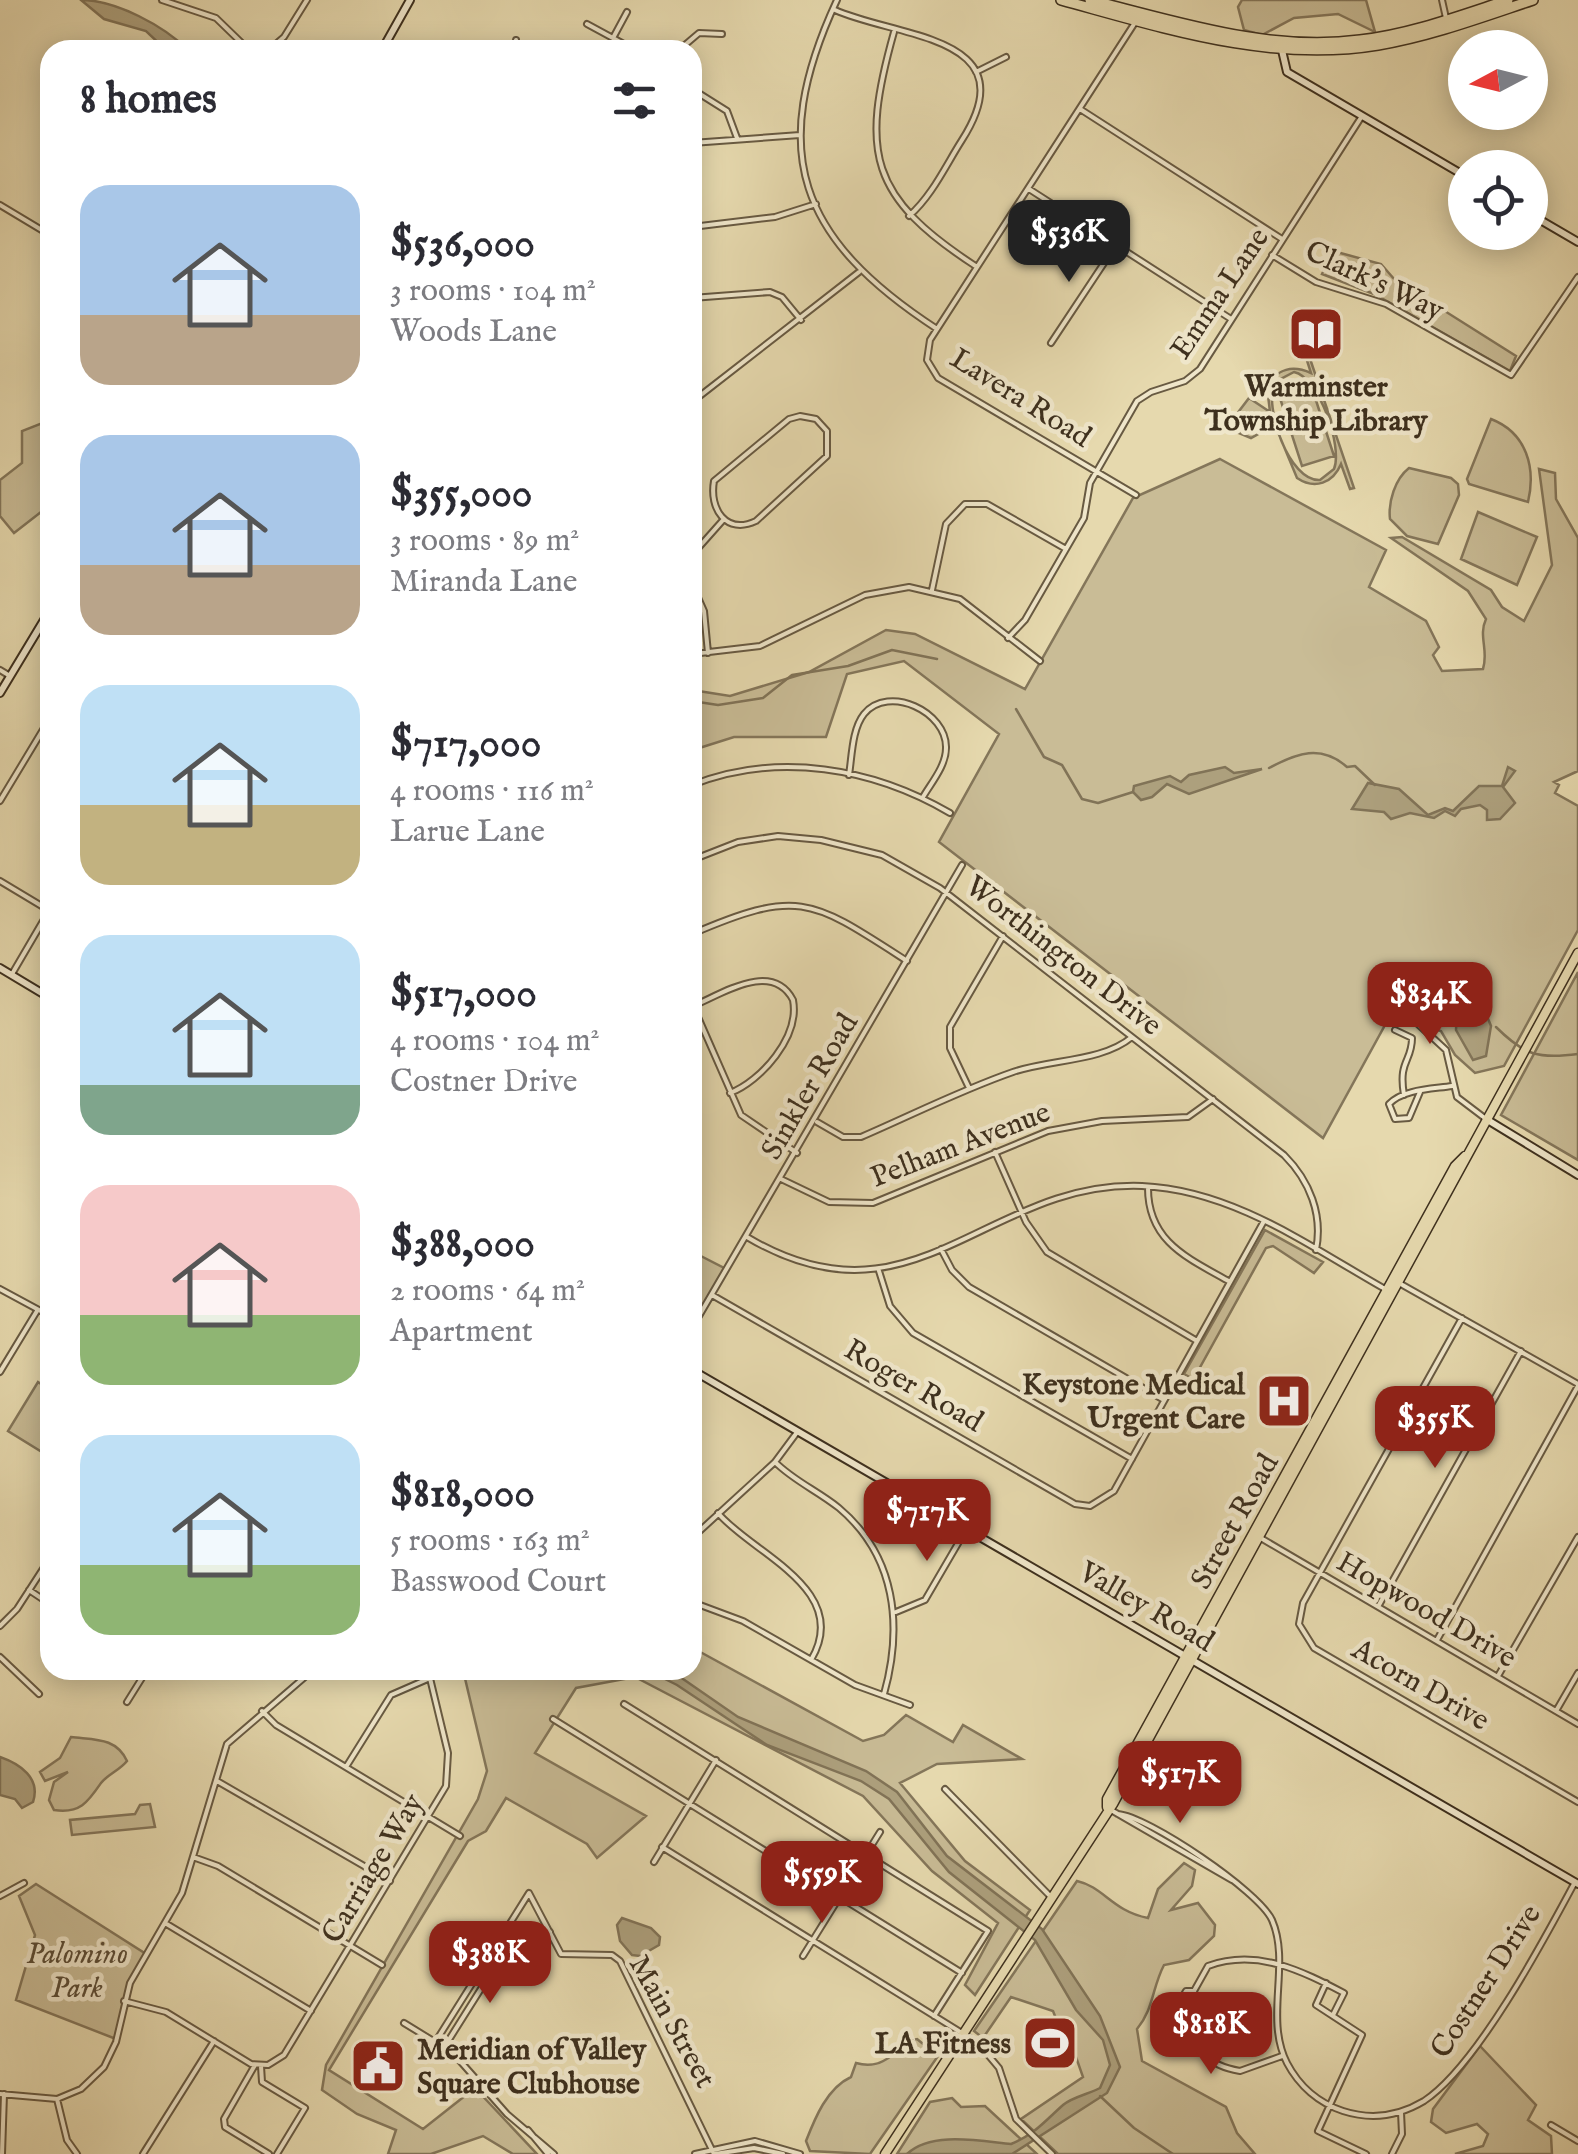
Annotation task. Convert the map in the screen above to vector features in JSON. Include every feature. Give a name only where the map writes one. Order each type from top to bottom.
[{"type":"highway","points":[[1061,0],[1139,16]]},
{"type":"highway","points":[[1090,0],[1226,42],[1360,48],[1533,0]]},
{"type":"highway","points":[[1447,24],[1508,0]]},
{"type":"main road","name":"Street Road","points":[[885,2154],[1107,1807],[1107,1799],[1190,1656],[1578,952]]},
{"type":"street","points":[[162,0],[216,18],[239,40]]},
{"type":"street","points":[[280,40],[307,0]]},
{"type":"street","points":[[388,40],[410,0]]},
{"type":"street","points":[[837,0],[806,77],[800,135],[816,204],[834,240],[859,272],[937,330]]},
{"type":"street","points":[[1442,0],[1447,24]]},
{"type":"street","points":[[833,10],[948,44],[976,72],[981,96],[975,119],[921,204],[909,216]]},
{"type":"street","points":[[613,38],[628,12]]},
{"type":"street","name":"Lavera Road","points":[[1136,495],[938,378],[927,354],[937,330],[1139,16]]},
{"type":"street","points":[[587,24],[617,40]]},
{"type":"street","points":[[895,30],[877,101],[876,140],[886,178],[909,216],[977,267]]},
{"type":"street","points":[[690,40],[699,33],[722,34]]},
{"type":"street","points":[[1281,46],[1287,72],[1448,166]]},
{"type":"street","points":[[976,72],[1006,57]]},
{"type":"street","points":[[702,96],[730,114],[736,138]]},
{"type":"street","points":[[1080,108],[1282,239]]},
{"type":"street","name":"Emma Lane","points":[[1008,638],[1025,620],[1086,513],[1096,472],[1138,401],[1192,376],[1362,116]]},
{"type":"street","points":[[702,142],[800,135]]},
{"type":"street","points":[[1028,189],[1231,319]]},
{"type":"street","points":[[702,225],[775,217],[816,204]]},
{"type":"street","points":[[0,205],[40,229]]},
{"type":"street","points":[[1548,224],[1578,242]]},
{"type":"street","points":[[1050,344],[1116,245]]},
{"type":"street","name":"Clark's Way","points":[[1272,255],[1316,282],[1386,304],[1510,375],[1578,277]]},
{"type":"street","points":[[702,394],[859,272]]},
{"type":"street","points":[[702,297],[770,292],[782,297],[801,320]]},
{"type":"street","points":[[816,418],[830,443],[819,466],[756,521],[733,525],[724,520],[714,507],[714,481],[789,419],[816,418]]},
{"type":"street","points":[[932,590],[946,524],[965,504],[988,504],[1066,549]]},
{"type":"street","points":[[702,544],[724,520]]},
{"type":"street","points":[[702,653],[769,643],[878,590],[932,590],[969,604],[1040,661]]},
{"type":"street","points":[[702,606],[708,653]]},
{"type":"street","points":[[0,693],[40,626]]},
{"type":"street","points":[[0,670],[10,676]]},
{"type":"street","points":[[848,774],[858,728],[866,712],[885,702],[902,702],[932,718],[945,737],[945,758],[922,797]]},
{"type":"street","points":[[0,801],[40,735]]},
{"type":"street","points":[[702,782],[772,766],[848,774],[896,785],[950,813]]},
{"type":"street","name":"Worthington Drive","points":[[702,856],[749,839],[803,837],[876,852],[946,893],[1212,1099],[1297,1170],[1316,1209],[1316,1250]]},
{"type":"street","name":"Sinkler Road","points":[[702,1312],[962,865]]},
{"type":"street","points":[[0,880],[40,904]]},
{"type":"street","points":[[702,930],[757,907],[797,904],[827,914],[907,960]]},
{"type":"street","points":[[11,975],[40,927]]},
{"type":"street","points":[[969,1090],[950,1048],[950,1028],[1003,936]]},
{"type":"street","points":[[0,968],[40,992]]},
{"type":"street","points":[[702,1003],[760,980],[782,986],[792,1000],[791,1024],[762,1076],[730,1094]]},
{"type":"street","points":[[1381,990],[1446,1050],[1452,1086],[1462,1104],[1578,1175]]},
{"type":"street","points":[[702,1027],[730,1094],[751,1126],[796,1152]]},
{"type":"street","points":[[1395,1030],[1412,1038],[1413,1045],[1400,1068],[1404,1094]]},
{"type":"street","points":[[815,1121],[841,1136],[861,1136],[1034,1066],[1112,1051],[1132,1036]]},
{"type":"street","points":[[1420,1092],[1409,1118],[1395,1119],[1389,1104],[1404,1094],[1452,1086]]},
{"type":"street","name":"Pelham Avenue","points":[[781,1180],[822,1201],[863,1205],[1074,1125],[1188,1118],[1212,1099]]},
{"type":"street","points":[[996,1152],[1034,1236],[1056,1259],[1197,1341]]},
{"type":"street","points":[[747,1237],[812,1268],[879,1270],[1080,1192],[1148,1187],[1202,1195],[1264,1222],[1390,1292]]},
{"type":"street","points":[[1148,1187],[1149,1212],[1162,1238],[1230,1282]]},
{"type":"street","points":[[879,1270],[890,1306],[913,1332],[1132,1459],[1264,1222]]},
{"type":"street","points":[[941,1249],[952,1270],[969,1287],[1164,1400]]},
{"type":"street","points":[[1396,1281],[1578,1385],[1436,1641]]},
{"type":"street","points":[[0,1289],[40,1312]]},
{"type":"street","name":"Roger Road","points":[[712,1295],[1075,1504],[1095,1505],[1112,1495],[1132,1459]]},
{"type":"street","points":[[0,1372],[37,1311]]},
{"type":"street","name":"Acorn Drive","points":[[1462,1318],[1320,1573],[1300,1613],[1301,1631],[1310,1645],[1578,1802]]},
{"type":"street","points":[[1378,1607],[1521,1351]]},
{"type":"street","name":"Valley Road","points":[[702,1376],[1576,1883]]},
{"type":"street","points":[[702,1528],[776,1462],[798,1431]]},
{"type":"street","points":[[776,1462],[859,1528],[884,1571],[894,1612],[895,1644],[884,1694]]},
{"type":"street","points":[[718,1512],[740,1537],[787,1566],[806,1588],[818,1625],[811,1660]]},
{"type":"street","points":[[894,1612],[925,1600],[967,1528]]},
{"type":"street","name":"Hopwood Drive","points":[[1256,1535],[1578,1724]]},
{"type":"street","points":[[1498,1677],[1578,1538]]},
{"type":"street","points":[[0,1626],[40,1573]]},
{"type":"street","points":[[29,1590],[40,1597]]},
{"type":"street","points":[[702,1606],[739,1619],[855,1685],[910,1705]]},
{"type":"street","points":[[0,1657],[39,1694]]},
{"type":"street","points":[[1556,1711],[1578,1673]]},
{"type":"street","points":[[127,1702],[141,1680]]},
{"type":"street","points":[[2,2154],[2,2094],[57,2099],[80,2088],[104,2067],[116,2042],[124,2000],[182,1893],[227,1744],[300,1680]]},
{"type":"street","points":[[346,1767],[391,1694],[425,1680]]},
{"type":"street","name":"Carriage Way","points":[[270,2154],[224,2126],[224,2118],[260,2065],[287,2052],[442,1794],[449,1767],[430,1680]]},
{"type":"street","points":[[624,1704],[988,1931],[934,2016]]},
{"type":"street","points":[[262,1710],[276,1725],[460,1836]]},
{"type":"street","points":[[554,1719],[962,1973]]},
{"type":"street","points":[[654,1862],[716,1760]]},
{"type":"street","points":[[215,1780],[390,1881]]},
{"type":"street","points":[[944,1789],[1050,1896]]},
{"type":"street","points":[[1107,1807],[1216,1866],[1256,1896],[1272,1919],[1278,1963],[1278,2023],[1284,2055],[1300,2082],[1331,2106],[1366,2116],[1400,2112],[1402,2134],[1392,2154]]},
{"type":"street","points":[[804,1956],[880,1832]]},
{"type":"street","points":[[662,1847],[934,2016],[993,2058],[1010,2108],[1022,2126],[1052,2154]]},
{"type":"street","points":[[193,1857],[218,1866],[382,1965]]},
{"type":"street","points":[[0,1896],[24,1883]]},
{"type":"street","name":"Costner Drive","points":[[1400,2112],[1436,2092],[1480,2038],[1576,1883]]},
{"type":"street","points":[[436,2042],[529,1893],[550,1932],[516,1950],[506,1948],[500,1941]]},
{"type":"street","points":[[164,1923],[311,2011]]},
{"type":"street","name":"Main Street","points":[[550,1932],[561,1954],[612,1955],[620,1962],[714,2152]]},
{"type":"street","points":[[445,2046],[506,1948]]},
{"type":"street","points":[[1185,2008],[1196,2006],[1194,1992],[1202,1970],[1212,1964],[1278,1963],[1305,1971],[1344,1993],[1333,2015]]},
{"type":"street","points":[[1326,1984],[1316,2005],[1362,2036],[1318,2131],[1366,2154]]},
{"type":"street","points":[[1194,1992],[1180,1997],[1198,2048],[1232,2070],[1244,2071],[1284,2055]]},
{"type":"street","points":[[124,2000],[166,2012],[260,2065],[262,2082],[306,2108],[277,2154]]},
{"type":"street","points":[[404,2022],[445,2046],[551,2154]]},
{"type":"street","points":[[143,2154],[214,2041]]},
{"type":"street","points":[[57,2099],[76,2154]]},
{"type":"street","points":[[1551,2124],[1578,2140]]},
{"type":"street","points":[[714,2152],[755,2141],[800,2154]]},
{"type":"street","points":[[695,2154],[754,2148],[783,2154]]},
{"type":"green space","points":[[1242,0],[1366,0],[1375,32],[1338,14],[1294,18],[1262,35],[1244,30],[1238,7]]},
{"type":"green space","points":[[1333,251],[1381,264],[1409,296],[1440,308],[1516,356],[1510,371],[1374,294],[1322,274]]},
{"type":"green space","points":[[1306,347],[1354,488],[1350,489],[1341,464],[1323,483],[1310,484],[1297,478],[1282,443],[1298,469],[1309,477],[1320,480],[1334,469],[1336,459],[1332,430],[1320,399],[1312,386],[1294,372],[1275,382],[1272,393],[1281,439],[1270,413],[1260,433],[1251,438],[1234,431],[1230,423],[1249,398],[1270,412],[1267,387],[1281,372],[1298,369],[1311,373],[1303,348]]},
{"type":"green space","points":[[1311,385],[1334,456],[1302,466],[1279,395]]},
{"type":"green space","points":[[1491,419],[1513,433],[1526,453],[1531,477],[1528,502],[1469,484],[1467,479]]},
{"type":"green space","points":[[40,424],[40,513],[14,533],[0,516],[0,480],[22,463],[22,431]]},
{"type":"green space","points":[[1220,459],[1386,550],[1369,587],[1426,621],[1439,647],[1433,655],[1442,671],[1483,669],[1486,619],[1468,591],[1391,538],[1402,537],[1491,590],[1502,607],[1524,621],[1552,565],[1539,469],[1555,473],[1556,499],[1578,538],[1578,771],[1554,782],[1559,785],[1555,793],[1578,806],[1578,930],[1504,1066],[1475,1073],[1455,1055],[1441,1031],[1390,1016],[1323,1138],[939,842],[999,734],[904,661],[847,674],[826,737],[734,737],[702,747],[702,692],[730,696],[809,672],[886,630],[915,634],[1025,689],[1133,498]]},
{"type":"green space","points":[[1409,468],[1451,478],[1458,484],[1459,495],[1438,544],[1407,536],[1390,519],[1394,491]]},
{"type":"green space","points":[[1478,512],[1537,537],[1517,585],[1461,559]]},
{"type":"green space","points":[[1578,972],[1578,1160],[1501,1115]]},
{"type":"green space","points":[[1265,1230],[1323,1262],[1314,1273],[1273,1246],[1266,1248],[1198,1371],[1201,1374],[1197,1381],[1184,1374]]},
{"type":"green space","points":[[702,1257],[728,1270],[702,1309]]},
{"type":"green space","points":[[38,1382],[40,1451],[8,1431]]},
{"type":"green space","points":[[702,1653],[863,1741],[884,1735],[906,1715],[953,1742],[963,1725],[1022,1759],[937,1764],[900,1783],[965,1861],[1030,1910],[975,1995],[965,1985],[998,1923],[932,1871],[863,1796],[641,1680],[702,1680]]},
{"type":"green space","points":[[465,1680],[619,1680],[576,1688],[535,1753],[646,1816],[597,1858],[587,1844],[506,1798],[486,1831],[468,1841],[329,2070],[423,2129],[475,2088],[537,2154],[513,2154],[483,2136],[431,2154],[388,2154],[396,2130],[357,2114],[322,2090],[326,2065],[478,1799],[487,1771]]},
{"type":"green space","points":[[71,1737],[111,1744],[127,1761],[82,1805],[54,1810],[49,1800],[54,1782],[68,1772],[45,1781],[40,1772],[60,1758]]},
{"type":"green space","points":[[150,1804],[155,1827],[72,1835],[70,1820],[135,1814],[140,1805]]},
{"type":"green space","points":[[1184,1863],[1195,1870],[1192,1886],[1171,1910],[1198,1903],[1215,1925],[1214,1936],[1189,1960],[1164,1965],[1137,2029],[1142,2061],[1226,2107],[1237,2133],[1255,2154],[1058,2154],[1021,2119],[1083,2077],[1063,2020],[1057,2021],[1053,2011],[1011,1997],[983,2038],[974,2031],[1077,1881],[1126,1910],[1148,1918],[1158,1889]]},
{"type":"green space","name":"Palomino Park","points":[[36,1884],[146,1954],[127,1990],[116,2039],[16,2000],[35,1935],[19,1896]]},
{"type":"green space","points":[[917,2039],[938,2056],[870,2154],[810,2151],[806,2141],[818,2114],[835,2088],[851,2077],[856,2063],[870,2065],[883,2061],[903,2042]]},
{"type":"green space","points":[[1480,2046],[1536,2105],[1528,2120],[1551,2136],[1552,2154],[1455,2154],[1483,2146],[1488,2134],[1477,2124],[1446,2133],[1431,2122],[1433,2109]]},
{"type":"green space","points":[[952,2098],[961,2107],[985,2106],[1037,2154],[897,2154],[930,2102]]},
{"type":"shaded area","points":[[81,0],[109,4],[139,16],[176,40],[155,40],[146,31],[104,19]]},
{"type":"shaded area","points":[[1225,767],[1234,773],[1262,769],[1189,794],[1167,784],[1152,797],[1141,800],[1133,792],[1134,786],[1170,776],[1181,782],[1189,775]]},
{"type":"shaded area","points":[[1508,767],[1515,771],[1503,787],[1515,803],[1500,819],[1487,820],[1487,810],[1480,805],[1461,809],[1455,816],[1445,811],[1434,818],[1410,813],[1391,819],[1384,812],[1352,809],[1368,783],[1399,789],[1428,815],[1445,808],[1453,811],[1479,786],[1502,786]]},
{"type":"shaded area","points":[[1471,977],[1491,1026],[1486,1056],[1473,1060],[1456,1030],[1458,987]]},
{"type":"shaded area","points":[[667,1680],[684,1680],[738,1717],[866,1771],[897,1792],[947,1856],[1042,1929],[1100,2016],[1120,2067],[1107,2093],[1012,2154],[907,2154],[942,2140],[1011,2144],[1026,2136],[1067,2102],[1100,2088],[1110,2065],[1103,2040],[1076,2010],[1035,1940],[949,1872],[889,1799],[861,1781],[767,1745]]},
{"type":"shaded area","points":[[0,1757],[27,1773],[34,1786],[33,1802],[22,1808],[15,1799],[0,1795]]},
{"type":"shaded area","points":[[622,1918],[651,1928],[660,1937],[659,1945],[640,1956],[632,1955],[620,1941],[617,1925]]},
{"type":"waterway","points":[[702,703],[718,705],[763,698],[792,675],[848,666],[892,650],[937,659]]},
{"type":"waterway","points":[[1016,709],[1044,757],[1062,765],[1082,799],[1098,803],[1133,792]]},
{"type":"waterway","points":[[1269,768],[1289,758],[1318,753],[1347,767],[1355,766],[1375,785]]},
{"type":"waterway","points":[[1496,1027],[1533,1053],[1578,1054]]},
{"type":"waterway","points":[[1100,2096],[1134,2128],[1173,2154]]},
{"type":"place","name":"Warminster Township Library","points":[[1316,334]]},
{"type":"place","name":"Keystone Medical Urgent Care","points":[[1284,1401]]},
{"type":"place","name":"LA Fitness","points":[[1050,2043]]},
{"type":"place","name":"Meridian of Valley Square Clubhouse","points":[[378,2066]]}]
